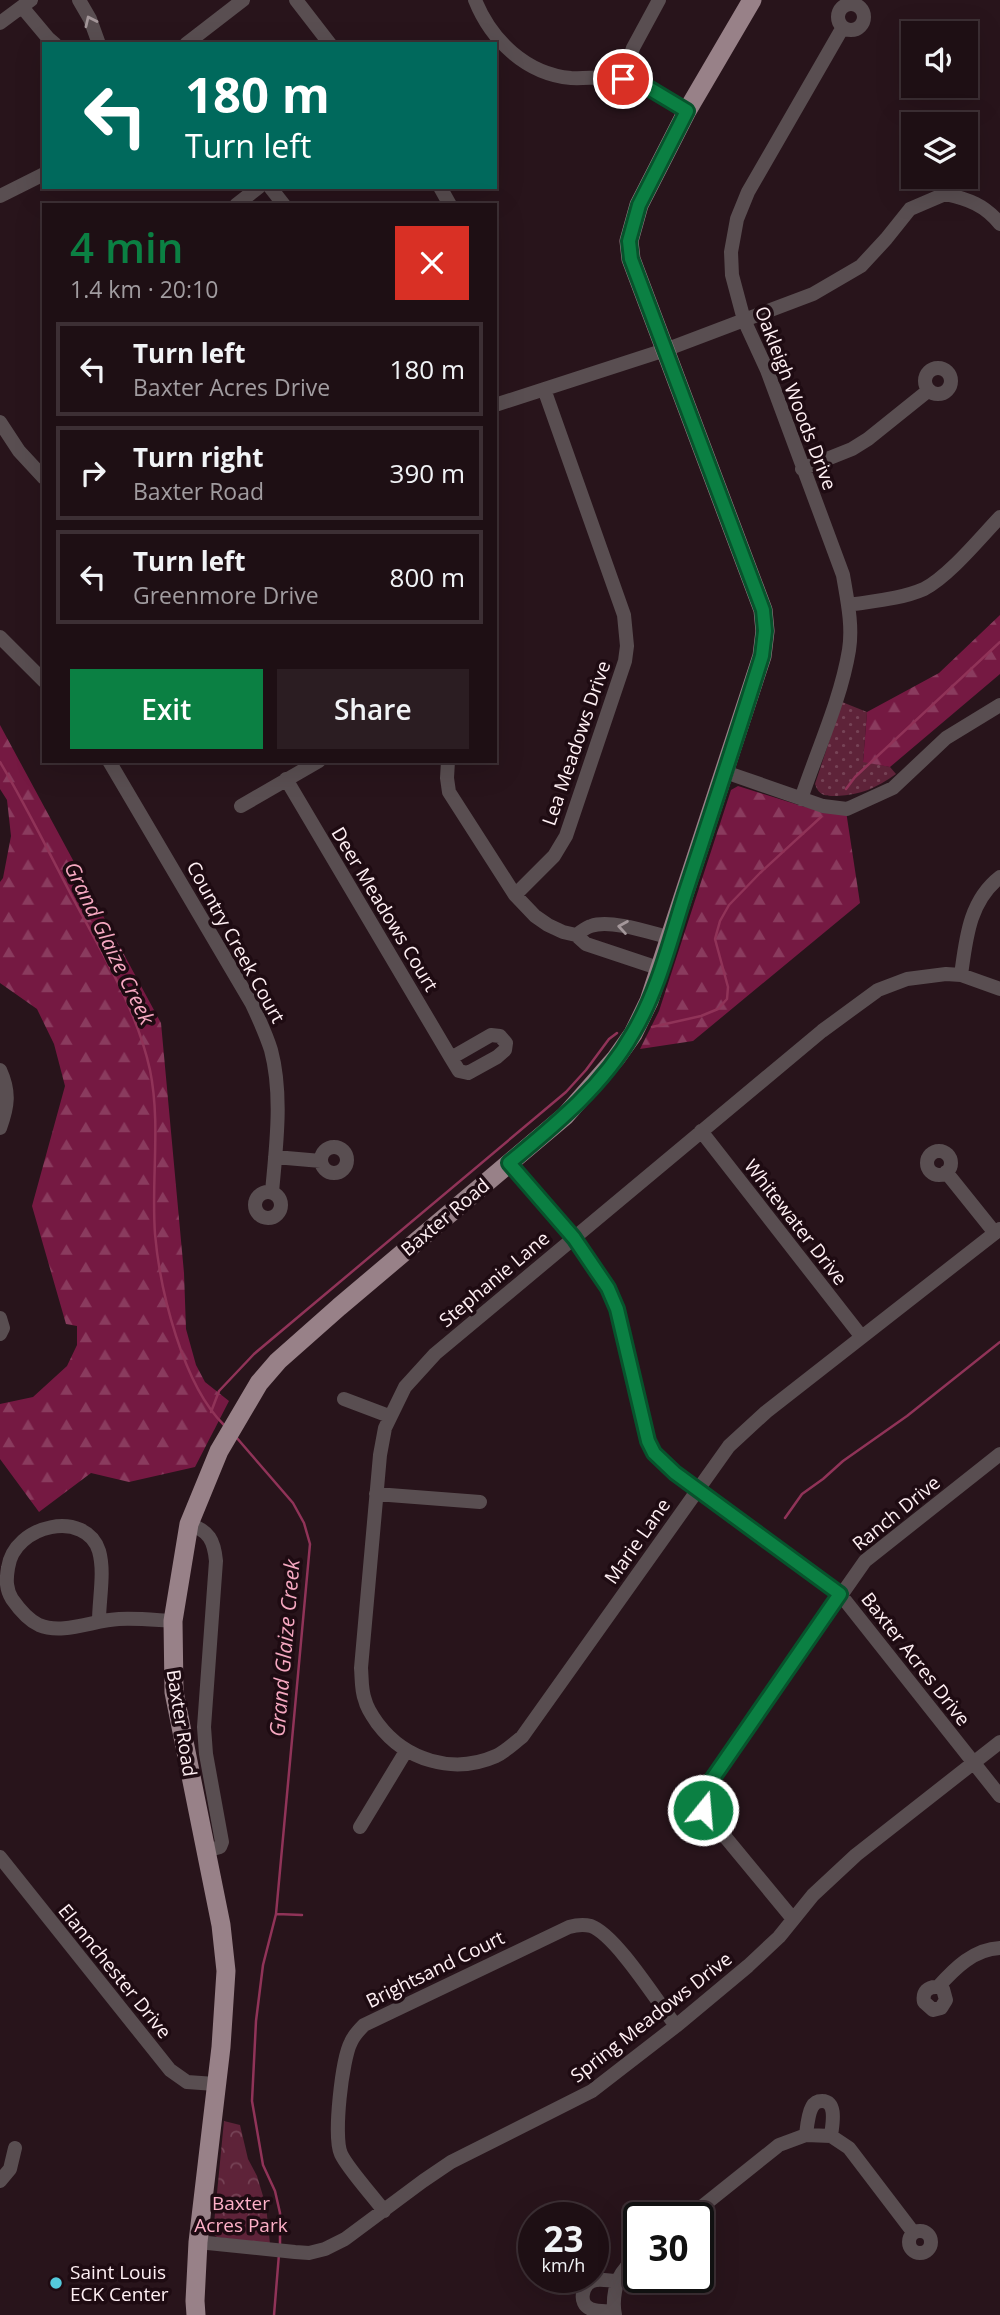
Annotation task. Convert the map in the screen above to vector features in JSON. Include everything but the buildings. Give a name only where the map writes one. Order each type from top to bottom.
[{"type":"main road","name":"Baxter Road","points":[[196,2315],[198,2242],[221,2047],[226,1971],[221,1925],[174,1692],[173,1620],[189,1524],[219,1451],[259,1383],[278,1361],[565,1116],[616,1058],[633,1034],[649,1002],[762,656],[765,631],[763,610],[631,259],[629,241],[639,205],[687,111],[752,0]]},
{"type":"street","points":[[79,0],[98,42]]},
{"type":"street","points":[[189,42],[243,0]]},
{"type":"street","points":[[296,0],[328,42]]},
{"type":"street","points":[[475,0],[492,31],[512,54],[526,63],[571,78],[607,76],[623,79],[647,87],[687,111]]},
{"type":"street","points":[[623,79],[633,48],[659,0]]},
{"type":"street","points":[[0,23],[27,3],[53,42]]},
{"type":"street","name":"Oakleigh Woods Drive","points":[[801,799],[839,688],[849,650],[849,605],[843,575],[767,370],[744,320],[732,275],[731,252],[737,219],[748,192],[843,27]]},
{"type":"street","points":[[0,196],[42,175]]},
{"type":"street","points":[[239,203],[256,189]]},
{"type":"street","points":[[945,189],[945,194]]},
{"type":"street","points":[[497,404],[665,350],[814,294],[861,266],[910,209],[945,194],[964,198],[981,206],[1000,224]]},
{"type":"street","name":"Lea Meadows Drive","points":[[515,895],[554,856],[566,836],[628,646],[624,615],[544,389]]},
{"type":"street","points":[[802,469],[860,444],[929,390]]},
{"type":"street","points":[[0,422],[11,441],[42,476]]},
{"type":"street","points":[[849,605],[895,598],[925,588],[949,570],[1000,517]]},
{"type":"street","points":[[0,637],[42,679]]},
{"type":"street","points":[[725,772],[823,806],[847,809],[893,788],[946,737],[1000,705]]},
{"type":"street","name":"Country Creek Court","points":[[110,763],[260,1020],[271,1050],[277,1085],[272,1192]]},
{"type":"street","points":[[241,806],[315,763]]},
{"type":"street","points":[[448,763],[449,792],[515,895],[535,916],[563,932],[576,934],[586,944],[661,969]]},
{"type":"street","name":"Deer Meadows Court","points":[[286,779],[451,1058]]},
{"type":"street","points":[[1000,877],[985,892],[970,918],[961,975],[1000,989]]},
{"type":"street","points":[[576,934],[592,925],[604,924],[671,937]]},
{"type":"street","name":"Stephanie Lane","points":[[406,1751],[387,1735],[365,1702],[361,1668],[380,1455],[389,1416],[405,1387],[435,1354],[822,1031],[878,990],[912,977],[961,975]]},
{"type":"street","points":[[0,1070],[7,1085],[8,1098],[0,1128]]},
{"type":"street","name":"Whitewater Drive","points":[[701,1130],[861,1336]]},
{"type":"street","points":[[275,1157],[321,1161]]},
{"type":"street","name":"Baxter Acres Drive","points":[[509,1163],[574,1238],[603,1278],[617,1309],[648,1441],[654,1453],[664,1464],[840,1594],[1000,1796]]},
{"type":"street","points":[[946,1172],[998,1231]]},
{"type":"street","name":"Marie Lane","points":[[406,1751],[433,1762],[463,1763],[493,1757],[504,1752],[522,1737],[729,1446],[765,1412],[998,1231]]},
{"type":"street","points":[[0,1318],[3,1328],[0,1334]]},
{"type":"street","points":[[344,1399],[389,1416]]},
{"type":"street","name":"Ranch Drive","points":[[793,1919],[703,1810],[704,1791],[865,1561],[1000,1454]]},
{"type":"street","points":[[376,1494],[480,1502]]},
{"type":"street","points":[[189,1524],[212,1539],[216,1561],[204,1727],[206,1754],[222,1842],[220,1847],[205,1851]]},
{"type":"street","points":[[99,1620],[99,1549],[89,1535],[72,1526],[42,1529],[25,1537],[9,1558],[6,1582],[9,1595],[29,1619],[54,1628],[99,1620],[173,1620]]},
{"type":"street","name":"Spring Meadows Drive","points":[[198,2242],[309,2253],[334,2245],[451,2162],[592,2091],[748,1966],[779,1937],[813,1895],[856,1855],[1000,1742]]},
{"type":"street","points":[[360,1827],[406,1751]]},
{"type":"street","name":"Elannchester Drive","points":[[0,1857],[170,2070],[187,2082],[215,2084]]},
{"type":"street","name":"Brightsand Court","points":[[384,2211],[341,2154],[338,2140],[338,2117],[346,2057],[350,2044],[364,2025],[545,1938],[579,1925],[594,1928],[610,1939],[676,2026]]},
{"type":"street","points":[[938,1986],[975,1954],[1000,1948]]},
{"type":"street","points":[[806,2135],[811,2109],[815,2103],[823,2101],[832,2109],[831,2136]]},
{"type":"street","points":[[708,2202],[779,2145],[806,2135],[831,2136],[849,2148],[913,2232]]},
{"type":"street","points":[[0,2181],[10,2169],[15,2148]]},
{"type":"street","points":[[618,2281],[592,2281],[586,2286],[582,2296],[584,2303],[591,2309],[614,2313],[618,2281],[623,2271]]},
{"type":"green space","points":[[1000,615],[1000,674],[890,767],[863,762],[867,712],[939,673]]},
{"type":"green space","points":[[842,702],[867,712],[863,761],[890,767],[896,774],[861,792],[826,795],[818,791],[815,784]]},
{"type":"green space","points":[[0,725],[161,1023],[184,1273],[186,1329],[196,1365],[205,1382],[229,1401],[195,1467],[129,1482],[91,1473],[39,1512],[0,1459],[0,1404],[33,1397],[67,1366],[77,1345],[77,1326],[66,1324],[32,1206],[65,1086],[54,1044],[37,1009],[0,983],[0,882],[11,836],[7,800],[0,789]]},
{"type":"green space","points":[[738,786],[805,807],[846,811],[860,903],[693,1041],[640,1049],[659,1011],[731,790]]},
{"type":"green space","name":"Baxter Acres Park","points":[[224,2121],[240,2125],[248,2159],[257,2176],[266,2206],[270,2244],[217,2237],[213,2234]]},
{"type":"waterway","points":[[846,789],[855,777],[1000,642]]},
{"type":"waterway","name":"Grand Glaize Creek","points":[[0,762],[118,983],[137,1026],[153,1090],[154,1214],[162,1282],[185,1362],[209,1408],[224,1425]]},
{"type":"waterway","points":[[652,1027],[701,1016],[718,1009],[727,999],[728,987],[715,939],[720,921],[729,905],[760,873],[821,817]]},
{"type":"waterway","points":[[211,1412],[219,1391],[254,1354],[566,1092],[609,1039],[617,1033]]},
{"type":"waterway","points":[[785,1518],[802,1494],[1000,1342]]},
{"type":"waterway","name":"Grand Glaize Creek","points":[[236,1437],[293,1503],[304,1523],[310,1544],[276,1914],[263,1965],[256,2021],[252,2101],[263,2165],[275,2191],[280,2213],[280,2244]]},
{"type":"waterway","points":[[277,1914],[302,1915]]},
{"type":"waterway","name":"Grand Glaize Creek","points":[[274,2315],[279,2254]]},
{"type":"place","name":"Saint Louis ECK Center","points":[[56,2283]]},
{"type":"route","points":[[623,79],[647,87],[687,111],[632,223],[629,241],[631,259],[763,610],[765,631],[762,656],[649,1002],[633,1034],[590,1090],[565,1116],[509,1163],[574,1238],[608,1288],[617,1309],[643,1429],[654,1453],[675,1473],[840,1594],[704,1791],[701,1804],[703,1810]]}]
